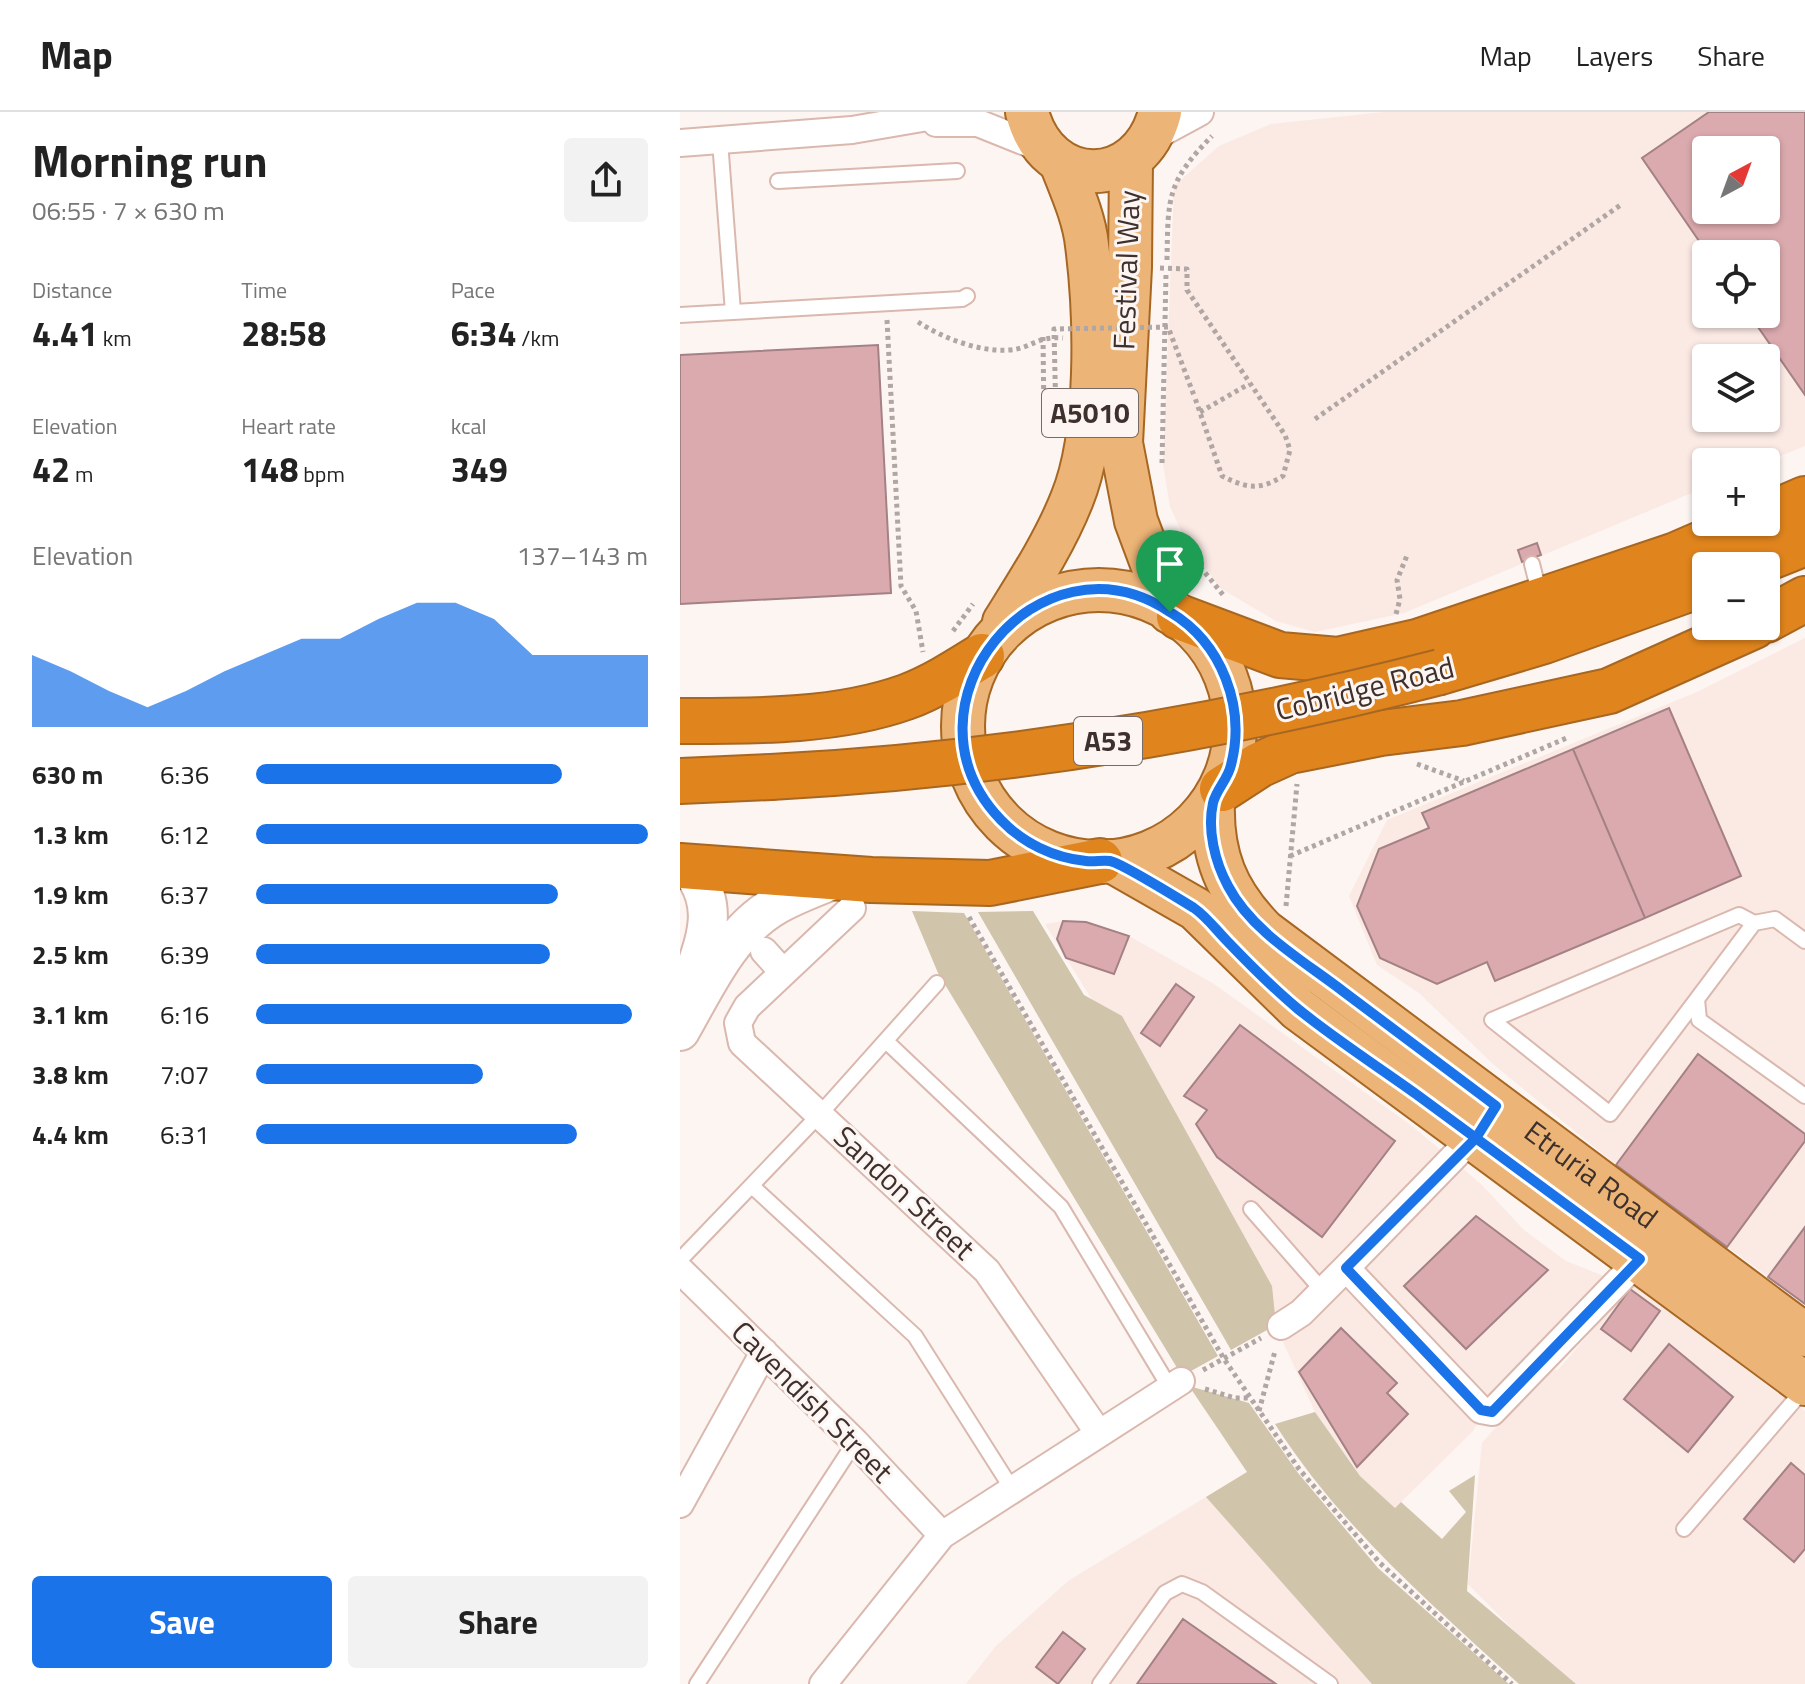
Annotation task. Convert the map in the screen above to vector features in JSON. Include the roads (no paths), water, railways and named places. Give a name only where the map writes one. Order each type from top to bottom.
[{"type":"highway","points":[[1780,510],[1805,499]]},
{"type":"highway","points":[[1174,614],[1280,655],[1338,660],[1417,642],[1537,582],[1676,555],[1720,536]]},
{"type":"highway","points":[[1780,553],[1805,543]]},
{"type":"highway","name":"Cobridge Road","points":[[680,781],[1002,759],[1275,712],[1440,672],[1544,641],[1692,588]]},
{"type":"highway","points":[[1780,612],[1805,599]]},
{"type":"highway","points":[[1218,795],[1259,765],[1290,751],[1381,733],[1462,723],[1609,691],[1723,640]]},
{"type":"highway","points":[[680,721],[761,721],[879,704],[908,696],[975,644]]},
{"type":"highway","points":[[685,867],[845,893],[990,883],[1106,861]]},
{"type":"main road","points":[[1044,141],[1084,171],[1108,170],[1147,137]]},
{"type":"main road","name":"Festival Way","points":[[1147,137],[1148,268],[1121,443],[1136,521],[1174,614]]},
{"type":"main road","name":"Festival Way","points":[[975,644],[1047,551],[1073,497],[1088,430],[1093,370],[1087,243],[1044,141]]},
{"type":"main road","points":[[1074,592],[1127,593],[1174,614],[1213,654],[1234,703],[1236,743],[1218,795],[1169,842],[1135,857],[1106,861],[1072,859],[1034,845],[1009,828],[981,795],[967,761],[962,724],[975,644],[1031,608],[1074,592]]},
{"type":"main road","name":"Etruria Road","points":[[1218,795],[1212,833],[1217,862],[1244,910],[1640,1259],[1805,1386]]},
{"type":"main road","name":"Etruria Road","points":[[1106,861],[1196,909],[1298,1009],[1486,1122],[1805,1335]]},
{"type":"main road","points":[[680,1019],[709,921],[707,894],[685,867]]},
{"type":"main road","points":[[680,1031],[731,945],[752,924],[774,906],[845,893]]},
{"type":"street","points":[[904,123],[957,112]]},
{"type":"street","points":[[1147,137],[1200,112]]},
{"type":"street","points":[[680,143],[720,141],[850,121],[978,123],[1044,141]]},
{"type":"street","name":"Sandon Street","points":[[845,893],[783,972],[742,1014],[738,1033],[742,1043],[987,1271],[1098,1432]]},
{"type":"street","points":[[764,951],[783,972]]},
{"type":"street","points":[[1281,1326],[1323,1291],[1486,1122]]},
{"type":"street","points":[[1346,1268],[1481,1410],[1492,1412],[1640,1259]]},
{"type":"street","name":"Cavendish Street","points":[[680,1270],[855,1442],[942,1535]]},
{"type":"street","points":[[680,1504],[764,1352]]},
{"type":"street","points":[[823,1684],[942,1535],[1098,1432],[1176,1385]]},
{"type":"lane","points":[[720,141],[733,312]]},
{"type":"lane","points":[[778,181],[957,171]]},
{"type":"lane","points":[[680,315],[962,299],[967,296]]},
{"type":"lane","points":[[1754,923],[1610,1114],[1492,1020],[1739,915],[1754,923],[1775,919],[1805,941]]},
{"type":"lane","points":[[680,1260],[887,1042],[937,983]]},
{"type":"lane","points":[[1697,999],[1699,1020],[1805,1096]]},
{"type":"lane","points":[[887,1042],[1061,1207],[1176,1385]]},
{"type":"lane","points":[[752,1186],[915,1336],[1012,1489]]},
{"type":"lane","points":[[1251,1209],[1323,1291]]},
{"type":"lane","points":[[1684,1529],[1805,1386]]},
{"type":"lane","points":[[697,1684],[855,1442]]},
{"type":"lane","points":[[1100,1684],[1165,1593],[1182,1584],[1202,1592],[1330,1684]]}]
